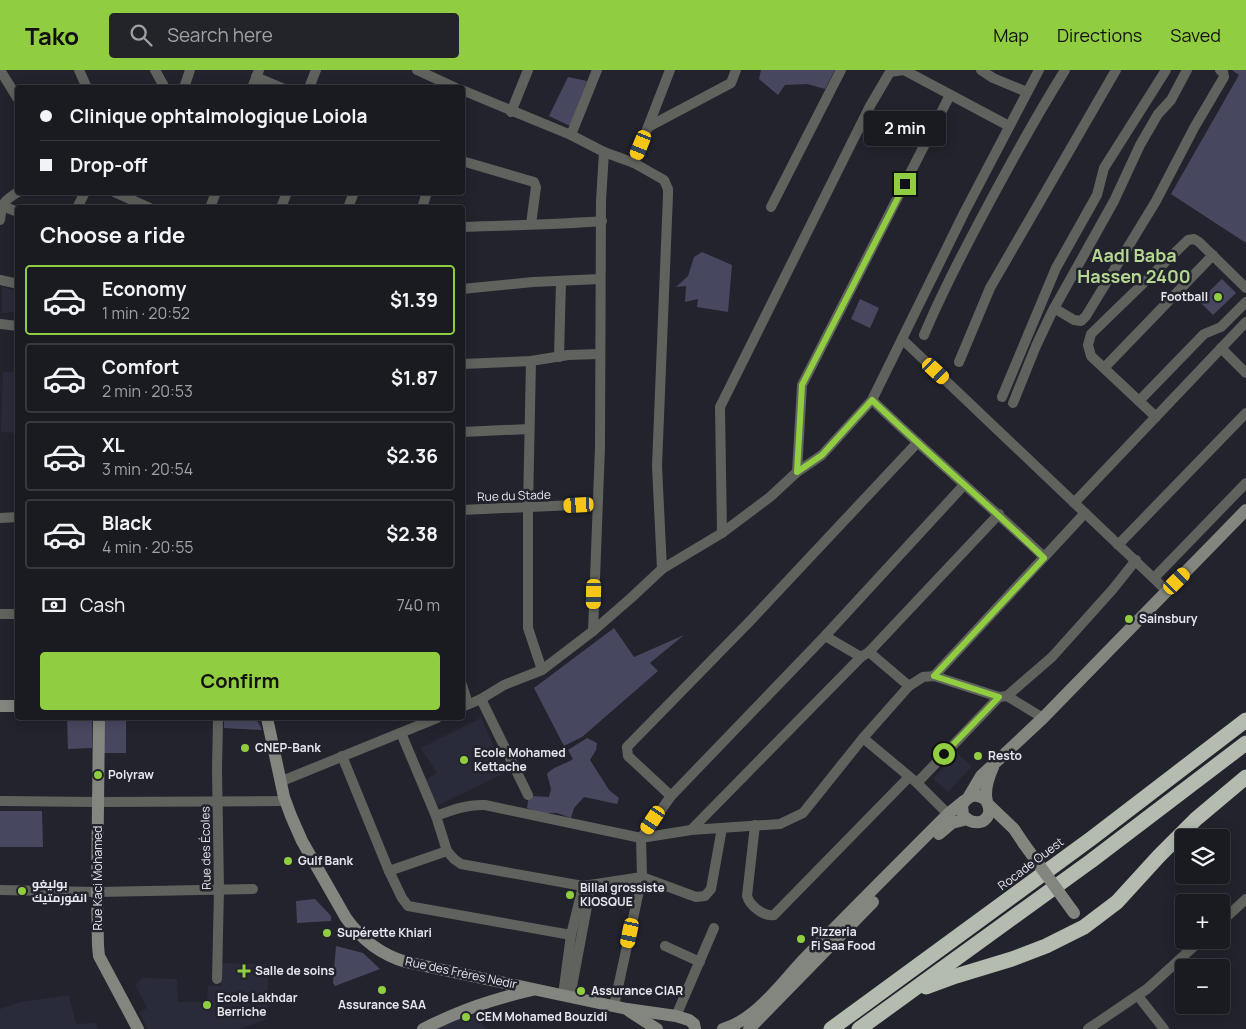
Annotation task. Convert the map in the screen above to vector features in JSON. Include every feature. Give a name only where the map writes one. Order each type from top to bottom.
[{"type":"highway","name":"Rocade Ouest","points":[[831,1029],[1084,844],[1246,720]]},
{"type":"highway","points":[[859,1029],[1091,860],[1246,743]]},
{"type":"highway","points":[[908,993],[1012,959],[1046,946],[1084,927],[1117,902],[1196,819],[1246,777]]},
{"type":"street","points":[[0,70],[15,94]]},
{"type":"street","points":[[79,70],[86,85]]},
{"type":"street","points":[[156,70],[164,85]]},
{"type":"street","points":[[185,85],[190,70]]},
{"type":"street","points":[[310,85],[316,70]]},
{"type":"street","points":[[416,70],[449,85]]},
{"type":"street","points":[[512,112],[528,70]]},
{"type":"street","points":[[571,135],[597,70]]},
{"type":"street","points":[[634,163],[670,70]]},
{"type":"street","points":[[648,128],[731,83],[736,70]]},
{"type":"street","points":[[771,207],[842,70]]},
{"type":"street","points":[[722,533],[720,407],[870,106],[890,72],[904,70],[1009,126]]},
{"type":"street","points":[[981,70],[993,78],[1027,92]]},
{"type":"street","points":[[465,705],[542,670],[593,631],[662,569],[722,533],[770,497],[797,472],[822,455],[872,400],[1039,70]]},
{"type":"street","points":[[924,335],[970,238],[1029,128],[1065,70]]},
{"type":"street","points":[[959,362],[990,288],[1116,70]]},
{"type":"street","points":[[1002,397],[1056,268],[1097,195],[1104,168],[1166,70]]},
{"type":"street","points":[[1013,403],[1054,308],[1114,201],[1140,145],[1158,114],[1171,100],[1187,70]]},
{"type":"street","points":[[1054,308],[1074,320],[1080,321],[1086,316],[1156,201],[1194,128],[1224,77],[1220,70]]},
{"type":"street","points":[[256,78],[274,85]]},
{"type":"street","points":[[465,91],[571,135],[604,152],[634,163],[664,180],[668,189],[658,466],[662,569]]},
{"type":"street","points":[[797,472],[802,385],[950,95]]},
{"type":"street","points":[[593,631],[596,504],[600,447],[600,279],[604,152]]},
{"type":"street","points":[[465,162],[534,182],[536,187],[531,224]]},
{"type":"street","points":[[0,220],[2,206],[7,199],[15,194]]},
{"type":"street","points":[[121,195],[144,205]]},
{"type":"street","points":[[2,206],[15,211]]},
{"type":"street","points":[[465,227],[602,221]]},
{"type":"street","points":[[1156,417],[1092,356],[1088,349],[1089,338],[1186,241],[1192,239],[1197,240],[1246,288]]},
{"type":"street","points":[[1104,368],[1213,256]]},
{"type":"street","points":[[465,289],[600,279]]},
{"type":"street","points":[[0,280],[15,283]]},
{"type":"street","points":[[559,357],[561,281]]},
{"type":"street","points":[[1139,401],[1204,334],[1224,324],[1246,302]]},
{"type":"street","points":[[1074,503],[1246,322]]},
{"type":"street","points":[[0,324],[15,326]]},
{"type":"street","points":[[902,339],[1167,591]]},
{"type":"street","points":[[1221,348],[1246,373]]},
{"type":"street","points":[[465,364],[531,362],[559,357],[599,354]]},
{"type":"street","points":[[531,362],[528,628],[542,670]]},
{"type":"street","points":[[872,400],[917,443],[999,514],[1044,558]]},
{"type":"street","points":[[1118,545],[1246,413]]},
{"type":"street","points":[[465,432],[529,429]]},
{"type":"street","points":[[671,796],[628,756],[627,747],[751,620],[917,443]]},
{"type":"street","points":[[1154,578],[1246,483]]},
{"type":"street","points":[[614,1006],[642,877],[640,838],[671,796],[825,636],[964,484]]},
{"type":"street","name":"Rue du Stade","points":[[465,510],[596,504]]},
{"type":"street","points":[[966,819],[962,811],[976,782],[1043,718],[1246,510]]},
{"type":"street","points":[[934,676],[1085,513]]},
{"type":"street","points":[[691,830],[865,654],[999,514]]},
{"type":"street","points":[[0,518],[15,517]]},
{"type":"street","points":[[755,825],[747,896],[748,901],[770,916],[779,912],[913,780],[1003,697],[1052,657],[1113,589],[1136,560]]},
{"type":"street","points":[[0,614],[15,614]]},
{"type":"street","points":[[825,636],[865,654],[909,686]]},
{"type":"street","points":[[436,816],[474,804],[485,805],[640,838],[691,830],[780,824],[803,813],[863,738],[909,686],[923,677],[934,676],[1003,697],[1043,718]]},
{"type":"street","points":[[481,699],[528,795]]},
{"type":"street","points":[[0,706],[15,706]]},
{"type":"street","name":"Rue Kaci Mohamed","points":[[99,720],[97,892],[99,956],[138,1029]]},
{"type":"street","name":"Rue des Écoles","points":[[217,979],[219,889],[218,720]]},
{"type":"street","name":"Rue des Frères Nedir","points":[[267,720],[285,801],[302,841],[353,928],[382,952],[406,962],[627,1010],[676,1016],[689,1020],[694,1024],[695,1029]]},
{"type":"street","points":[[282,781],[432,720]]},
{"type":"street","points":[[401,733],[436,816],[447,851],[461,864],[587,886],[642,877],[696,897],[705,896],[710,890],[722,828]]},
{"type":"street","points":[[863,738],[913,780],[948,814]]},
{"type":"street","points":[[342,756],[389,872],[408,906],[571,935]]},
{"type":"street","points":[[984,820],[989,811],[989,778],[994,764]]},
{"type":"street","points":[[723,1029],[736,1024],[753,1013],[948,814],[976,795],[980,796],[1014,828],[1084,927]]},
{"type":"street","points":[[0,801],[98,802],[218,798],[285,801]]},
{"type":"street","points":[[749,1029],[943,829],[956,821],[966,819],[978,822],[984,820],[1002,827],[1022,840]]},
{"type":"street","points":[[389,872],[447,851]]},
{"type":"street","points":[[566,996],[571,935],[587,886]]},
{"type":"street","points":[[566,996],[587,886]]},
{"type":"street","points":[[0,890],[97,892],[253,889]]},
{"type":"street","points":[[1230,914],[1246,899]]},
{"type":"street","points":[[676,1016],[714,928]]},
{"type":"street","points":[[664,946],[700,962]]},
{"type":"street","points":[[1088,1029],[1138,996],[1191,949]]},
{"type":"street","points":[[494,999],[504,982]]},
{"type":"street","points":[[423,1029],[458,1012],[494,999],[537,989]]},
{"type":"street","points":[[1138,996],[1164,1029]]},
{"type":"street","name":"Rue des Frères Nedir","points":[[627,1010],[657,1029]]},
{"type":"shaded area","points":[[761,70],[835,70],[825,89],[807,84],[785,85],[778,95],[759,79]]},
{"type":"shaded area","points":[[1232,70],[1246,70],[1246,243],[1171,194],[1239,75]]},
{"type":"shaded area","points":[[568,77],[587,81],[570,126],[549,116]]},
{"type":"shaded area","points":[[702,252],[732,265],[728,312],[697,307],[698,299],[685,302],[686,286],[676,287],[688,276],[694,257]]},
{"type":"shaded area","name":"Football","points":[[1222,279],[1236,293],[1213,315],[1199,301]]},
{"type":"shaded area","points":[[2,287],[15,290],[15,312],[2,313]]},
{"type":"shaded area","points":[[860,299],[879,308],[870,328],[851,319]]},
{"type":"shaded area","points":[[3,372],[15,372],[15,433],[1,432]]},
{"type":"shaded area","points":[[614,628],[634,657],[684,635],[650,663],[658,671],[582,737],[564,746],[534,688]]},
{"type":"shaded area","name":"Ecole Mohamed Kettache","points":[[481,718],[506,772],[437,806],[426,780],[437,773],[421,748]]},
{"type":"shaded area","points":[[67,720],[92,720],[92,748],[68,749]]},
{"type":"shaded area","points":[[102,720],[126,720],[126,753],[102,753]]},
{"type":"shaded area","points":[[224,720],[256,720],[262,730],[224,728]]},
{"type":"shaded area","points":[[587,738],[597,743],[596,750],[590,760],[609,790],[619,798],[617,804],[584,797],[574,808],[571,818],[557,813],[541,813],[527,808],[529,796],[549,797],[551,789],[547,774],[573,759],[568,750]]},
{"type":"shaded area","points":[[957,753],[972,766],[948,792],[933,779]]},
{"type":"shaded area","points":[[0,811],[42,811],[43,847],[0,847]]},
{"type":"shaded area","points":[[315,899],[331,916],[331,921],[297,923],[296,901]]},
{"type":"shaded area","points":[[336,946],[363,953],[380,969],[335,986],[333,983]]},
{"type":"shaded area","name":"Ecole Lakhdar Berriche","points":[[220,963],[267,964],[267,1019],[239,1029],[148,1029],[139,1012],[147,1008],[135,985],[142,978],[177,979],[178,1002],[207,1002],[208,986],[222,986]]},
{"type":"shaded area","points":[[69,995],[76,1024],[96,1023],[98,1029],[0,1029],[0,1009],[21,1002]]},
{"type":"shaded area","name":"CEM Mohamed Bouzidi","points":[[472,1011],[486,1029],[431,1029]]},
{"type":"place","name":"Football","points":[[1218,297]]},
{"type":"place","name":"Sainsbury","points":[[1129,619]]},
{"type":"place","name":"CNEP-Bank","points":[[245,748]]},
{"type":"place","name":"Resto","points":[[978,756]]},
{"type":"place","name":"Ecole Mohamed Kettache","points":[[464,760]]},
{"type":"place","name":"Polyraw","points":[[98,775]]},
{"type":"place","name":"Gulf Bank","points":[[288,861]]},
{"type":"place","name":"بوليغو انفورمتيك","points":[[22,891]]},
{"type":"place","name":"Billal grossiste KIOSQUE","points":[[570,895]]},
{"type":"place","name":"Supérette Khiari","points":[[327,933]]},
{"type":"place","name":"Pizzeria Fi Saa Food","points":[[801,939]]},
{"type":"place","name":"Salle de soins","points":[[244,971]]},
{"type":"place","name":"Assurance SAA","points":[[382,990]]},
{"type":"place","name":"Assurance CIAR","points":[[581,991]]},
{"type":"place","name":"Ecole Lakhdar Berriche","points":[[207,1005]]},
{"type":"place","name":"CEM Mohamed Bouzidi","points":[[466,1017]]},
{"type":"district","name":"Aadl Baba Hassen 2400","points":[[1134,266]]},
{"type":"route","points":[[905,184],[802,385],[797,472],[822,455],[872,400],[917,443],[999,514],[1044,558],[934,676],[999,697],[944,754]]}]
